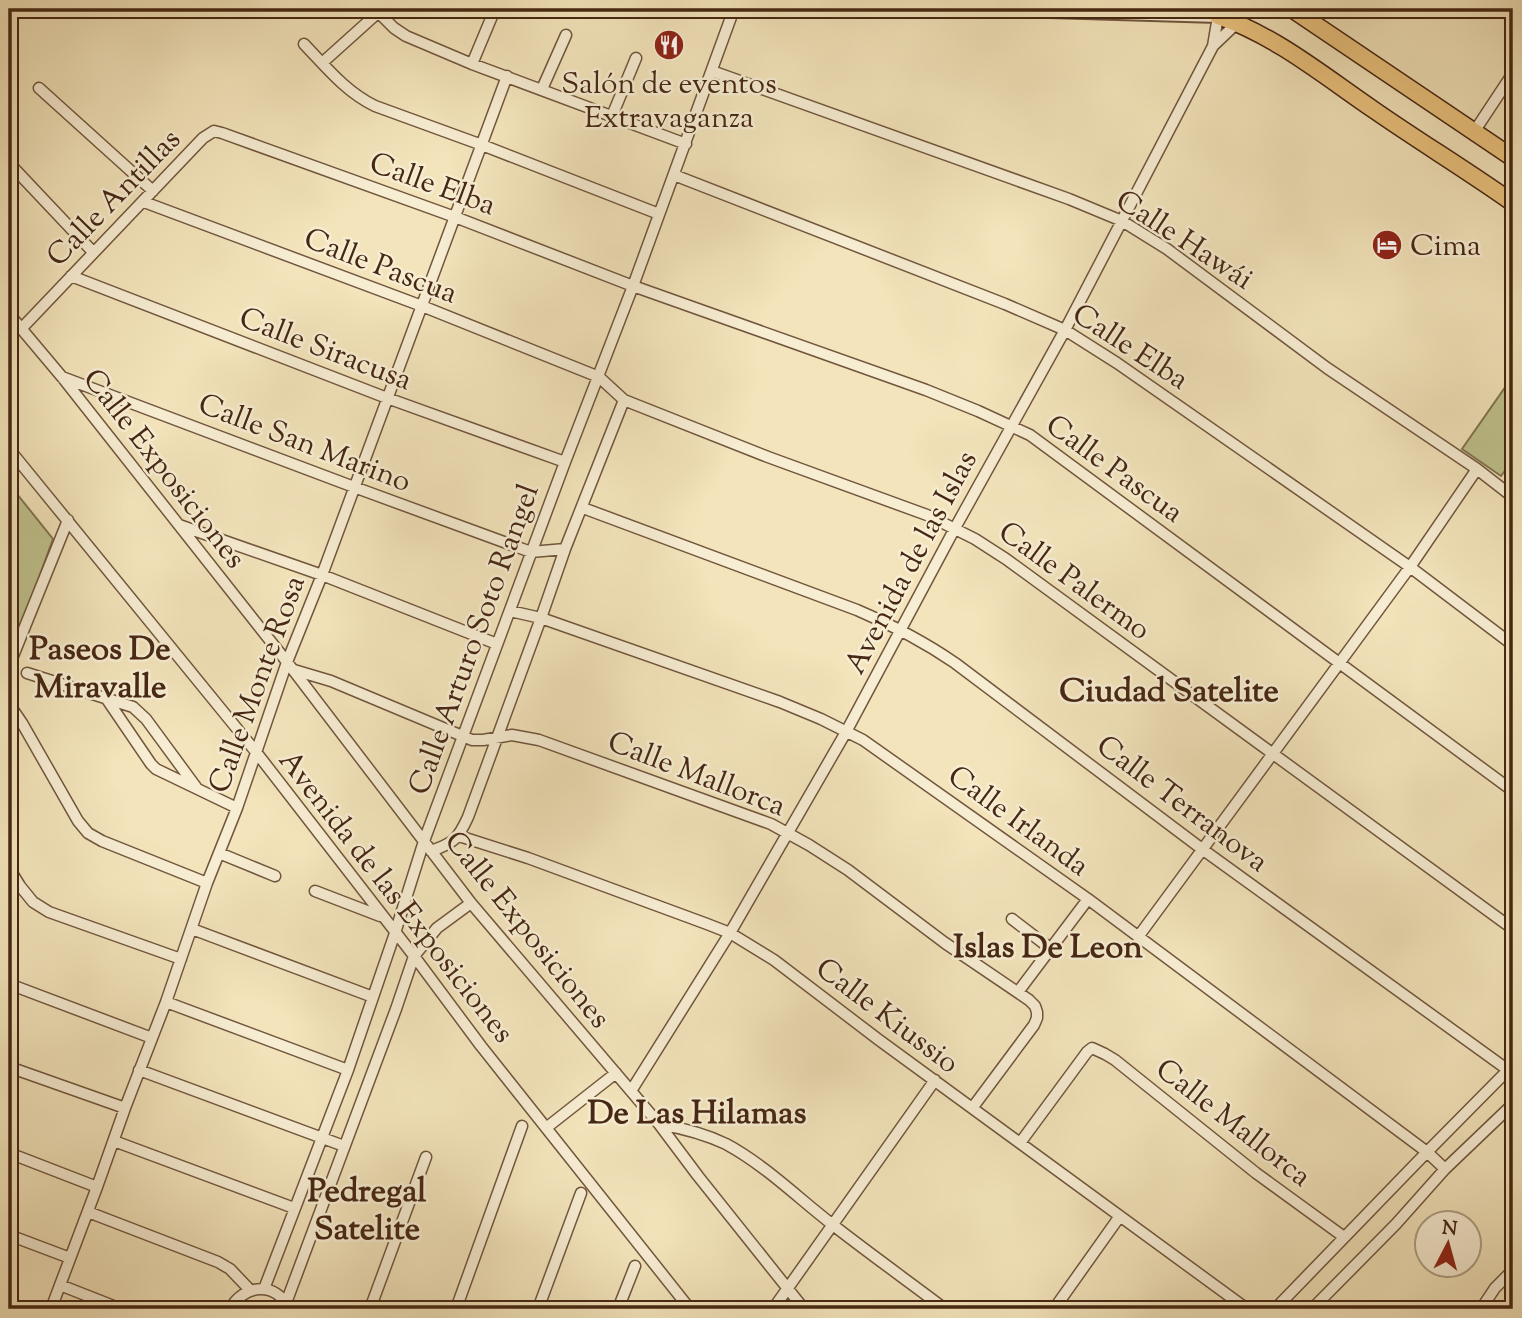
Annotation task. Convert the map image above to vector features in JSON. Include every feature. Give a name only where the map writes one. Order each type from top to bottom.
[{"type":"main road","points":[[1292,9],[1513,158]]},
{"type":"main road","points":[[1219,12],[1240,16],[1263,35],[1513,203]]},
{"type":"street","points":[[472,64],[495,9]]},
{"type":"street","name":"Calle Arturo Soto Rangel","points":[[264,1289],[348,1070],[424,841],[686,144],[734,9]]},
{"type":"street","points":[[982,9],[1219,12]]},
{"type":"street","points":[[323,64],[379,10],[394,28],[405,36],[686,144]]},
{"type":"street","name":"Avenida de las Islas","points":[[1213,46],[1219,12]]},
{"type":"street","name":"Avenida de las Islas","points":[[631,1091],[789,834],[1065,330],[1213,46],[1240,16]]},
{"type":"street","points":[[542,89],[566,35]]},
{"type":"street","points":[[304,44],[359,98],[659,214]]},
{"type":"street","points":[[612,116],[636,58]]},
{"type":"street","name":"Calle Hawái","points":[[712,71],[1122,221],[1167,250],[1327,368],[1477,469],[1513,497]]},
{"type":"street","points":[[1475,132],[1513,73]]},
{"type":"street","name":"Calle Monte Rosa","points":[[51,1309],[507,76]]},
{"type":"street","points":[[39,88],[153,191]]},
{"type":"street","name":"Calle Antillas","points":[[21,329],[203,138],[214,131]]},
{"type":"street","name":"Calle Elba","points":[[214,131],[455,217],[633,286]]},
{"type":"street","points":[[9,163],[93,252]]},
{"type":"street","name":"Calle Elba","points":[[674,175],[1005,303],[1065,330],[1117,363],[1410,567],[1513,645]]},
{"type":"street","name":"Calle Pascua","points":[[144,202],[422,306],[598,377]]},
{"type":"street","name":"Calle Siracusa","points":[[71,276],[387,398],[565,462]]},
{"type":"street","name":"Calle Pascua","points":[[633,286],[926,390],[1030,435],[1513,791]]},
{"type":"street","name":"Calle Exposiciones","points":[[9,314],[62,377],[290,666],[471,903],[659,1124],[804,1309]]},
{"type":"street","name":"Calle San Marino","points":[[62,377],[531,552]]},
{"type":"street","name":"Calle Palermo","points":[[598,377],[624,400],[955,528],[1006,559],[1513,929]]},
{"type":"street","points":[[431,851],[452,843],[459,836],[472,806],[565,549],[624,400]]},
{"type":"street","name":"Avenida de las Exposiciones","points":[[9,449],[256,752],[481,1046],[690,1309]]},
{"type":"street","points":[[1138,937],[1410,567],[1477,469]]},
{"type":"street","name":"Calle Terranova","points":[[583,508],[857,610],[922,641],[1202,849],[1511,1067]]},
{"type":"street","points":[[9,666],[68,520]]},
{"type":"street","points":[[179,525],[322,575],[497,644]]},
{"type":"street","points":[[531,552],[565,549]]},
{"type":"street","name":"Calle Irlanda","points":[[510,611],[541,618],[780,702],[863,740],[1138,937],[1427,1152],[1445,1169]]},
{"type":"street","name":"Calle Mallorca","points":[[290,666],[358,691],[472,740],[512,734],[539,740],[771,824],[848,870],[1035,1006],[1037,1018],[1028,1034],[972,1107]]},
{"type":"street","points":[[27,673],[133,707],[146,719],[196,787]]},
{"type":"street","points":[[106,698],[151,764],[165,774],[237,808]]},
{"type":"street","points":[[9,704],[78,821],[88,833],[124,851],[207,883]]},
{"type":"street","name":"Calle Kiussio","points":[[459,836],[528,858],[730,933],[774,960],[1247,1309]]},
{"type":"street","points":[[219,853],[275,876]]},
{"type":"street","points":[[9,868],[33,902],[49,912],[181,959]]},
{"type":"street","points":[[315,891],[383,917]]},
{"type":"street","points":[[1018,992],[1087,900]]},
{"type":"street","points":[[287,1306],[414,956],[437,928],[471,903]]},
{"type":"street","points":[[1012,919],[1051,949]]},
{"type":"street","points":[[192,929],[373,997]]},
{"type":"street","points":[[9,984],[152,1038]]},
{"type":"street","points":[[166,1002],[348,1070]]},
{"type":"street","name":"Calle Mallorca","points":[[1020,1143],[1080,1060],[1092,1048],[1115,1060],[1256,1172],[1344,1237]]},
{"type":"street","points":[[9,1067],[125,1108]]},
{"type":"street","points":[[1275,1309],[1511,1067]]},
{"type":"street","points":[[139,1070],[344,1146]]},
{"type":"street","points":[[546,1128],[616,1073]]},
{"type":"street","points":[[774,1309],[935,1080]]},
{"type":"street","points":[[1312,1309],[1396,1224],[1445,1169],[1513,1104]]},
{"type":"street","points":[[659,1124],[682,1128],[725,1144],[748,1158],[945,1309]]},
{"type":"street","points":[[456,1309],[522,1126]]},
{"type":"street","points":[[114,1141],[295,1208]]},
{"type":"street","points":[[9,1153],[97,1187]]},
{"type":"street","points":[[370,1309],[426,1157]]},
{"type":"street","points":[[538,1309],[581,1193]]},
{"type":"street","points":[[88,1212],[218,1262],[230,1269],[250,1290]]},
{"type":"street","points":[[1054,1309],[1120,1216]]},
{"type":"street","points":[[9,1235],[70,1258]]},
{"type":"street","points":[[618,1309],[635,1266]]},
{"type":"street","points":[[1481,1309],[1513,1270]]},
{"type":"street","points":[[60,1285],[121,1309]]},
{"type":"street","points":[[230,1309],[242,1294],[250,1290],[264,1289],[276,1293],[287,1306]]},
{"type":"green space","points":[[1513,376],[1513,460],[1501,476],[1462,449]]},
{"type":"green space","points":[[9,484],[53,539],[9,660]]},
{"type":"place","name":"Salón de eventos Extravaganza","points":[[669,45]]},
{"type":"place","name":"Cima","points":[[1387,245]]},
{"type":"district","name":"Paseos De Miravalle","points":[[100,666]]},
{"type":"district","name":"Ciudad Satelite","points":[[1169,689]]},
{"type":"district","name":"Islas De Leon","points":[[1048,945]]},
{"type":"district","name":"De Las Hilamas","points":[[697,1111]]},
{"type":"district","name":"Pedregal Satelite","points":[[367,1208]]}]
